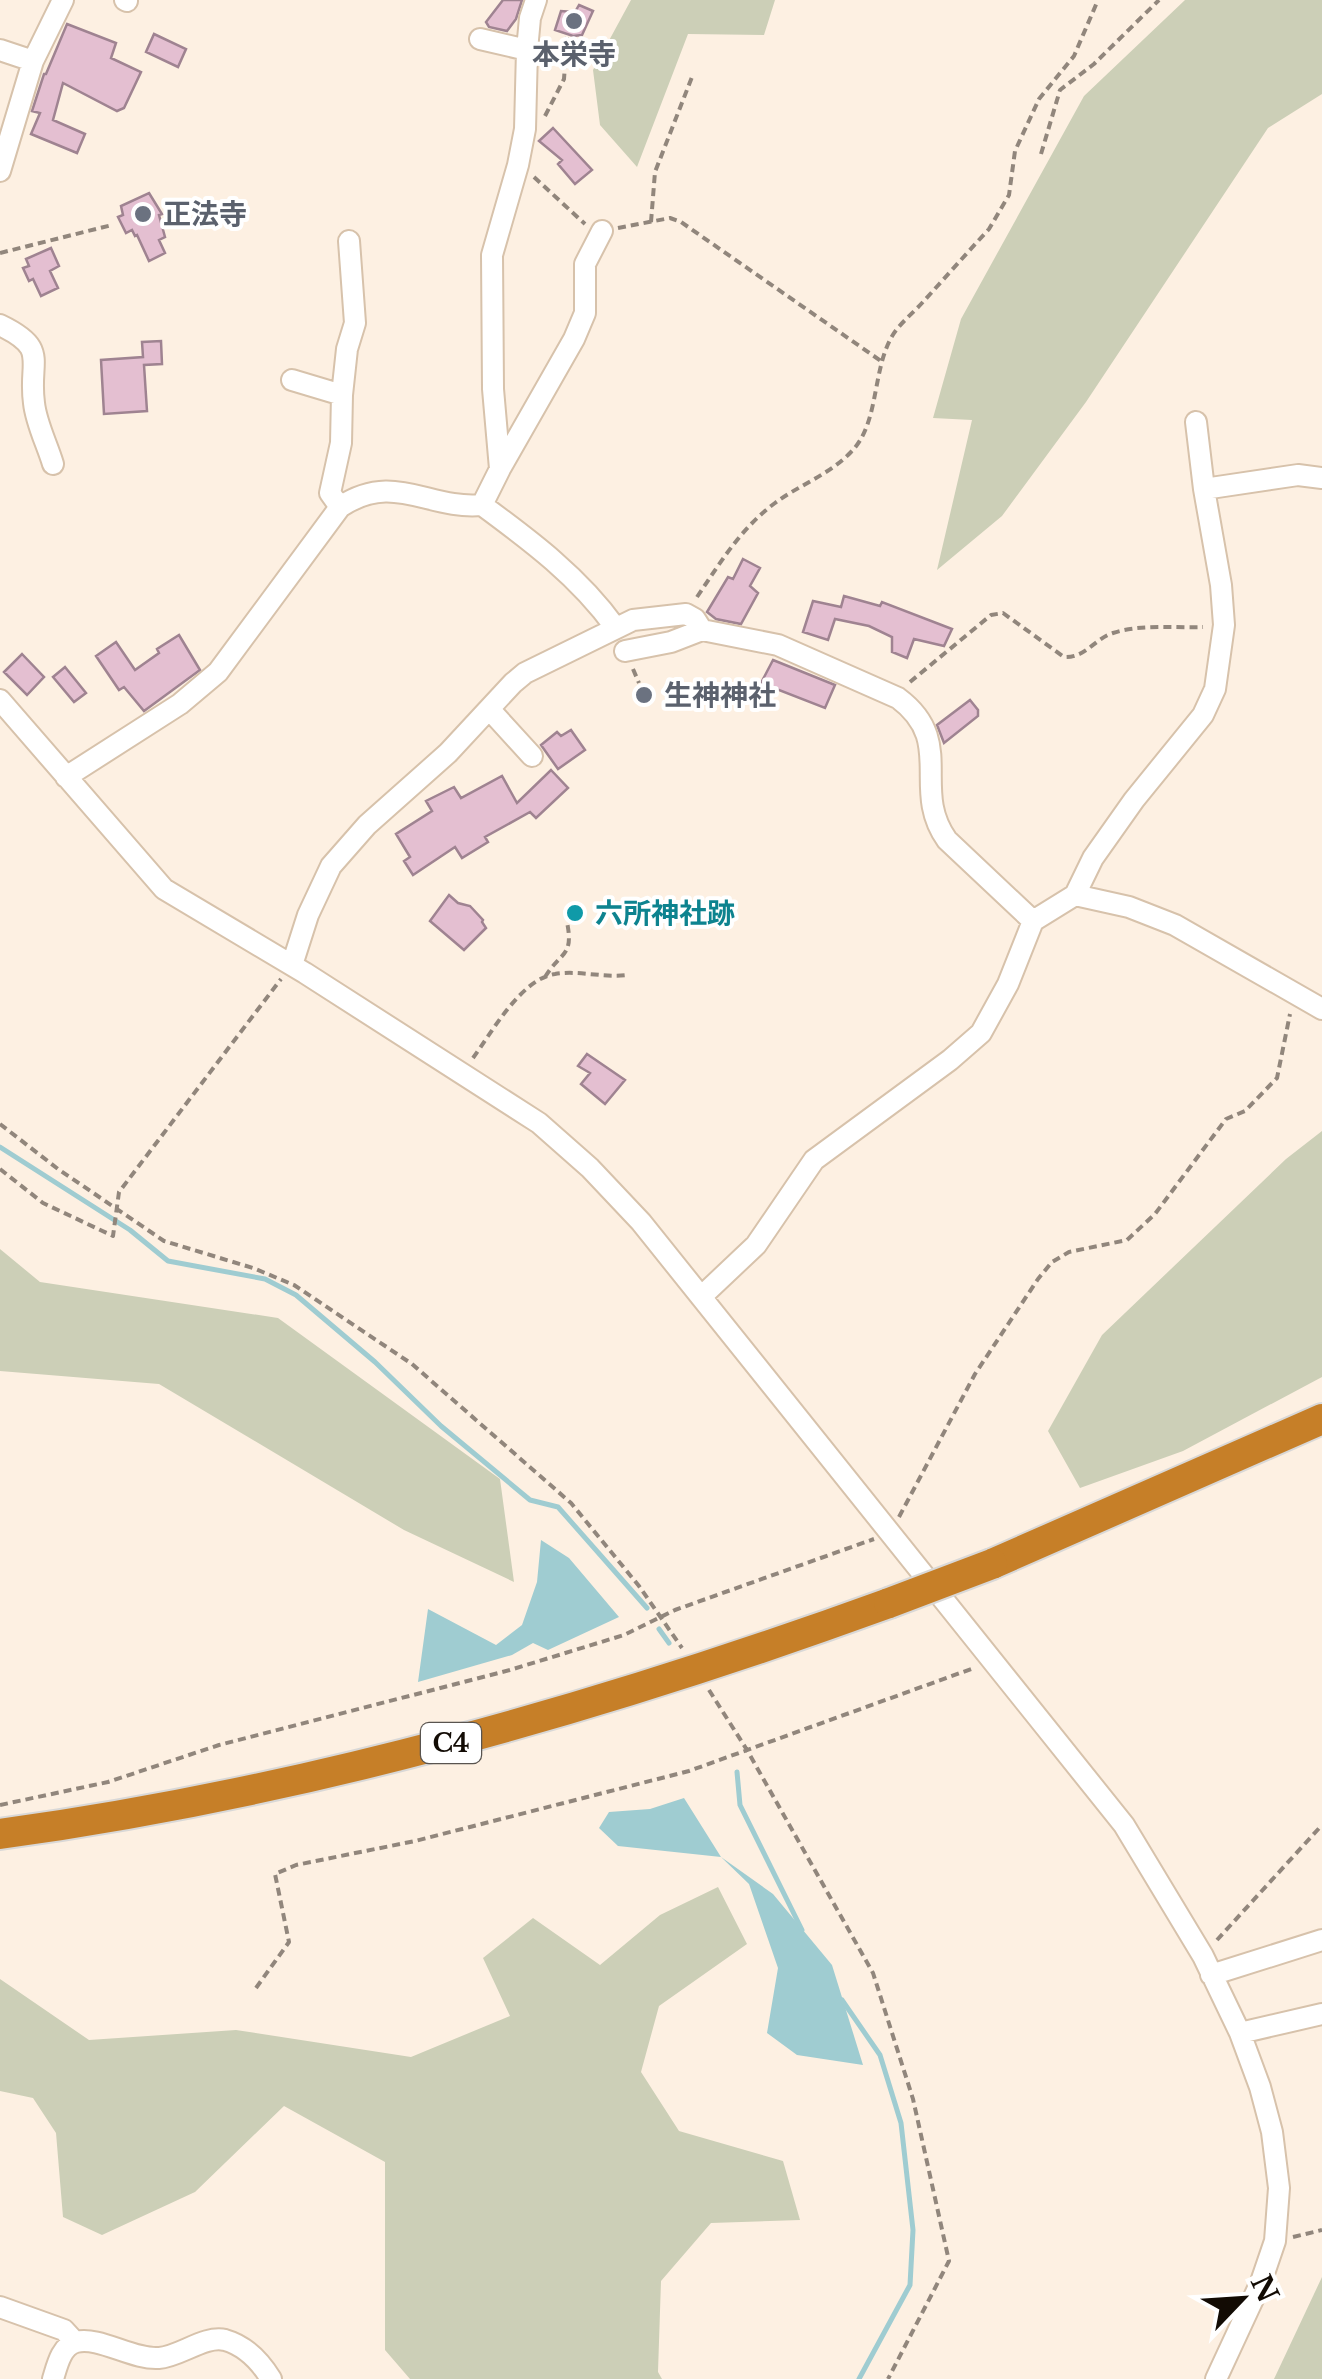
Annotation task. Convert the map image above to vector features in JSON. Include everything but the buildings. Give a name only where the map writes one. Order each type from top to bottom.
[{"type":"highway","name":"C4","points":[[0,1834],[127,1816],[338,1772],[545,1718],[739,1658],[992,1564],[1322,1417]]},
{"type":"street","points":[[1,162],[32,62],[63,0]]},
{"type":"street","points":[[500,469],[493,390],[492,255],[524,130],[527,50],[536,0]]},
{"type":"street","points":[[480,39],[527,50]]},
{"type":"street","points":[[0,50],[32,62]]},
{"type":"street","points":[[482,505],[579,326],[584,313],[585,264],[602,232]]},
{"type":"street","points":[[340,507],[330,493],[341,443],[347,348],[356,323],[349,241]]},
{"type":"street","points":[[0,325],[20,334],[32,349],[34,405],[53,464]]},
{"type":"street","points":[[292,380],[342,396]]},
{"type":"street","points":[[701,1296],[756,1245],[814,1160],[981,1033],[1008,984],[1033,921],[1075,895],[1092,858],[1203,715],[1215,689],[1224,626],[1196,422]]},
{"type":"street","points":[[1204,489],[1298,476],[1322,478]]},
{"type":"street","points":[[66,778],[180,704],[218,672],[340,507],[356,496],[405,491],[460,507],[482,505],[540,548],[598,603],[615,627]]},
{"type":"street","points":[[292,965],[330,866],[367,825],[526,673],[633,620],[686,614],[702,630]]},
{"type":"street","points":[[625,652],[702,630],[778,645],[898,698],[912,708],[932,744],[928,790],[936,824],[946,840],[1033,921]]},
{"type":"street","points":[[0,700],[164,889],[292,965],[539,1123],[590,1168],[701,1296],[1124,1824],[1207,1965],[1240,2033],[1272,2132],[1279,2188],[1274,2241],[1248,2314],[1216,2379]]},
{"type":"street","points":[[490,710],[532,756]]},
{"type":"street","points":[[1075,895],[1129,907],[1175,925],[1321,1009]]},
{"type":"street","points":[[1207,1965],[1322,1940]]},
{"type":"street","points":[[1240,2033],[1322,2014]]},
{"type":"street","points":[[0,2307],[64,2330],[75,2342]]},
{"type":"street","points":[[53,2379],[58,2361],[75,2342],[89,2341],[132,2355],[161,2358],[220,2339],[259,2360],[270,2379]]},
{"type":"path","points":[[686,614],[732,545],[757,519],[777,501],[805,487],[850,453],[862,438],[893,334],[1000,212],[1009,194],[1015,151],[1039,99],[1074,56],[1098,0]]},
{"type":"path","points":[[1041,154],[1060,90],[1094,64],[1159,0]]},
{"type":"path","points":[[524,130],[544,117],[556,99],[564,79],[567,37]]},
{"type":"path","points":[[650,222],[655,172],[692,77]]},
{"type":"path","points":[[1052,82],[1060,90]]},
{"type":"path","points":[[518,164],[549,189],[577,220],[602,232],[670,218],[681,222],[882,361]]},
{"type":"path","points":[[0,253],[112,225]]},
{"type":"path","points":[[898,698],[914,677],[991,615],[1003,613],[1064,657],[1076,658],[1100,638],[1116,631],[1224,626]]},
{"type":"path","points":[[462,1074],[505,1013],[544,977],[554,962],[567,954],[571,943],[567,922],[572,916]]},
{"type":"path","points":[[0,1169],[44,1203],[113,1236],[119,1192],[292,965]]},
{"type":"path","points":[[544,977],[557,973],[610,977],[627,974]]},
{"type":"path","points":[[0,1805],[108,1782],[219,1745],[510,1670],[624,1635],[661,1616],[889,1532],[912,1497],[974,1374],[1052,1262],[1084,1247],[1127,1240],[1155,1214],[1226,1119],[1244,1111],[1271,1086],[1277,1078],[1293,994]]},
{"type":"path","points":[[0,1124],[164,1241],[294,1284],[412,1364],[571,1502],[683,1650]]},
{"type":"path","points":[[256,1988],[289,1942],[274,1874],[296,1865],[415,1842],[689,1771],[992,1661]]},
{"type":"path","points":[[704,1683],[748,1750],[873,1973],[913,2098],[949,2261],[888,2379]]},
{"type":"path","points":[[1207,1965],[1322,1826]]},
{"type":"path","points":[[1274,2241],[1322,2230]]},
{"type":"green space","points":[[631,0],[775,0],[764,35],[688,34],[637,167],[600,125],[593,70]]},
{"type":"green space","points":[[1185,0],[1322,0],[1322,94],[1268,128],[1086,402],[1002,516],[937,570],[972,420],[933,418],[961,319],[1084,96]]},
{"type":"green space","points":[[1322,1131],[1322,1377],[1183,1451],[1080,1488],[1048,1431],[1102,1335],[1286,1159]]},
{"type":"green space","points":[[0,1249],[40,1282],[278,1318],[500,1479],[514,1582],[404,1530],[159,1384],[0,1371]]},
{"type":"green space","points":[[718,1887],[747,1944],[659,2006],[641,2072],[679,2131],[783,2161],[800,2220],[711,2223],[661,2281],[658,2372],[662,2379],[410,2379],[385,2350],[385,2162],[284,2106],[195,2192],[102,2235],[63,2217],[56,2133],[33,2098],[0,2091],[0,1979],[89,2040],[236,2030],[411,2057],[510,2016],[483,1958],[533,1918],[600,1965],[660,1915]]},
{"type":"green space","points":[[1322,2277],[1322,2379],[1274,2379]]},
{"type":"water","points":[[541,1540],[569,1558],[619,1617],[548,1650],[533,1643],[512,1655],[418,1682],[428,1609],[496,1645],[522,1625],[537,1582]]},
{"type":"water","points":[[684,1798],[721,1857],[618,1846],[599,1828],[609,1812],[650,1809]]},
{"type":"water","points":[[721,1857],[773,1894],[832,1965],[863,2065],[797,2055],[767,2033],[778,1968],[749,1884]]},
{"type":"waterway","points":[[0,1147],[130,1230],[168,1261],[265,1279],[296,1295],[530,1500],[558,1507],[647,1608]]},
{"type":"waterway","points":[[659,1629],[669,1643]]},
{"type":"waterway","points":[[737,1772],[740,1805],[802,1930]]},
{"type":"waterway","points":[[842,2000],[880,2055],[901,2123],[913,2230],[910,2285],[859,2379]]},
{"type":"place","name":"本栄寺","points":[[574,21]]},
{"type":"place","name":"正法寺","points":[[143,214]]},
{"type":"place","name":"生神神社","points":[[644,695]]},
{"type":"place","name":"六所神社跡","points":[[575,913]]}]
